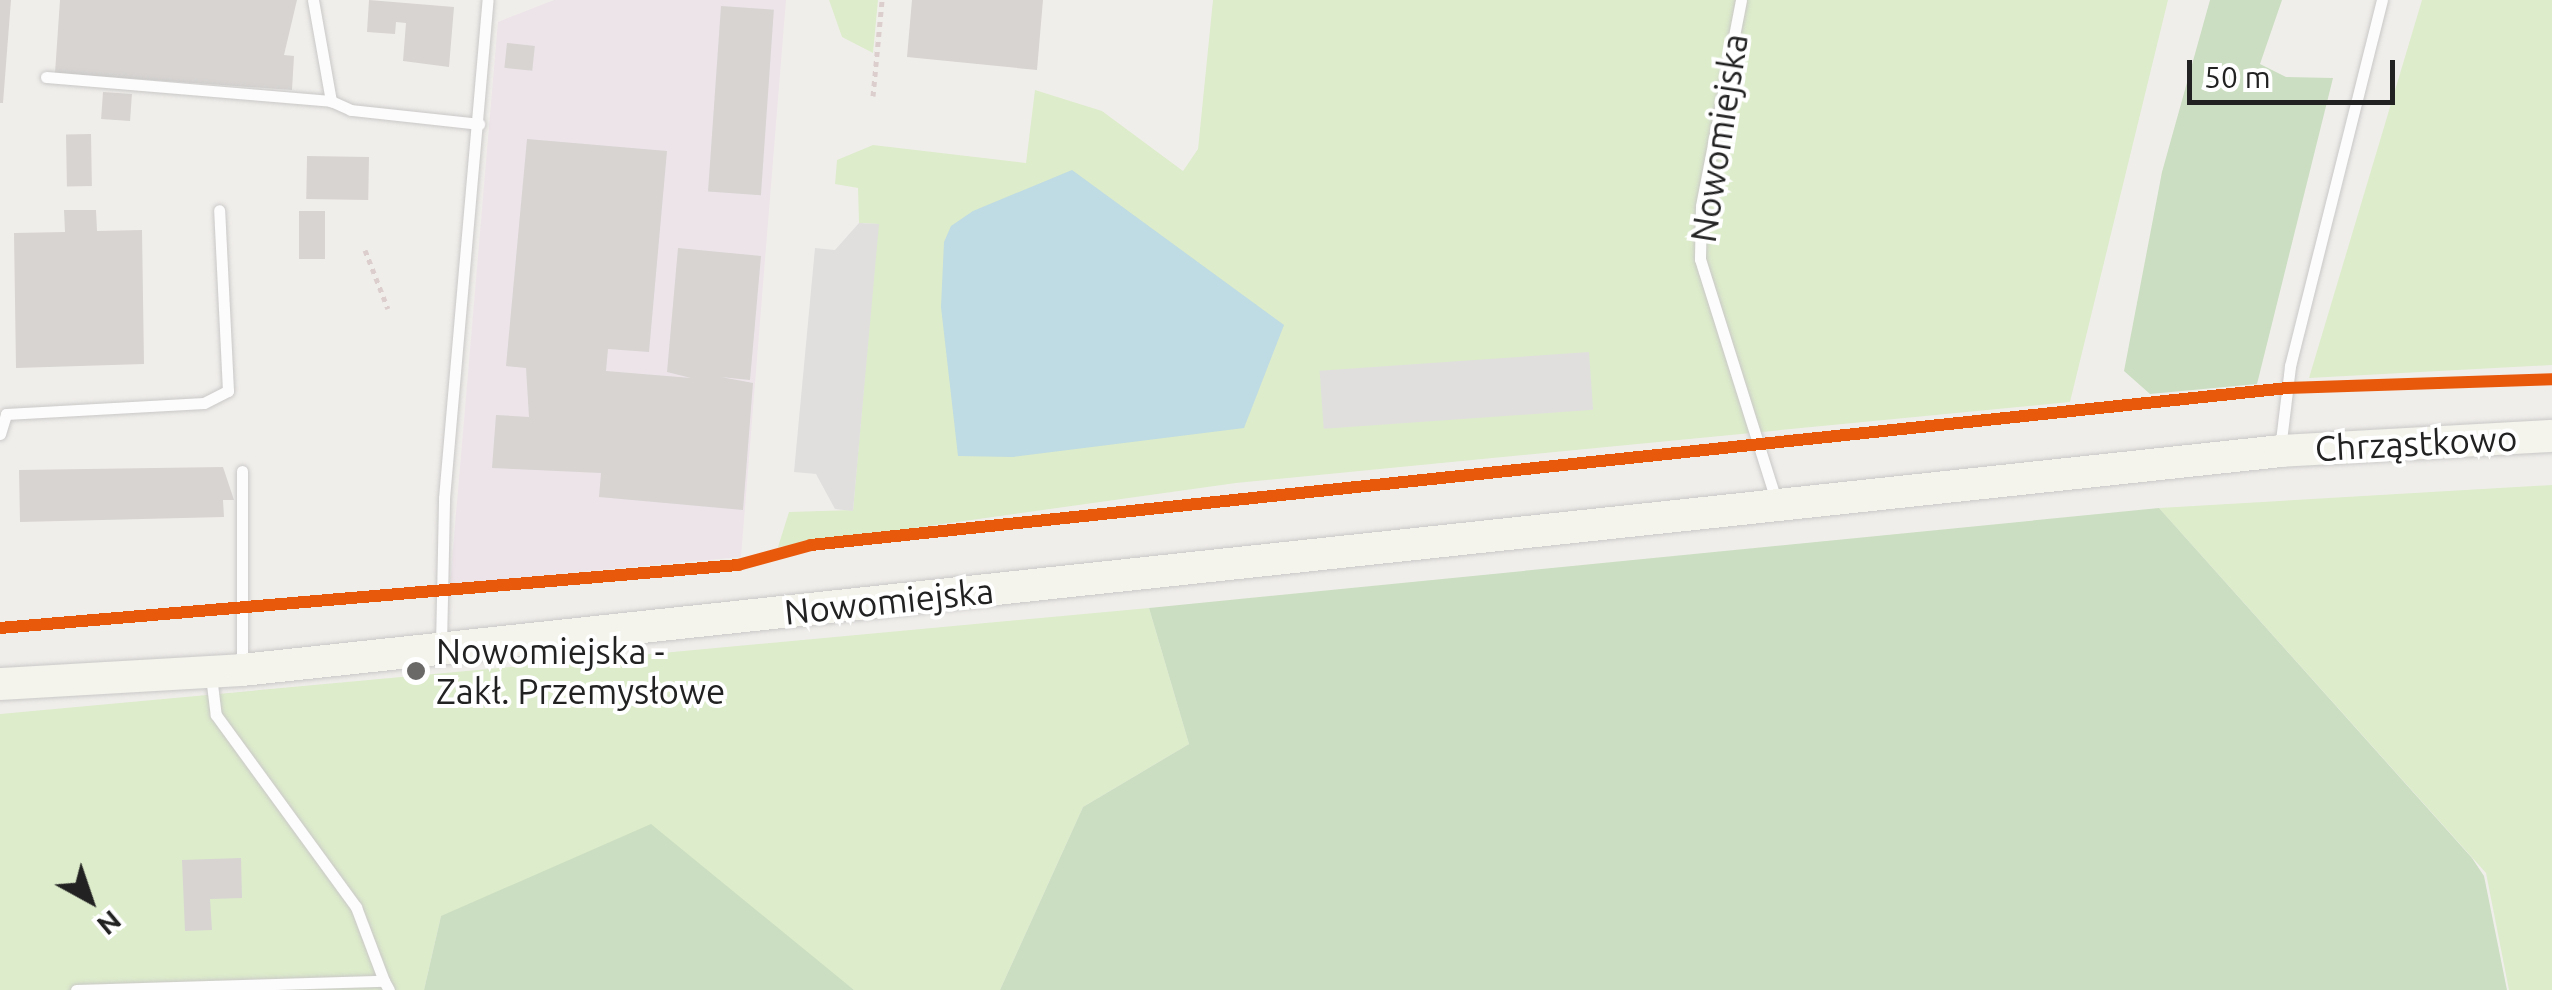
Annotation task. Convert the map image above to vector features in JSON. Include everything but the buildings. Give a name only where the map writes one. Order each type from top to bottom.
[{"type":"street","name":"Chrząstkowo","points":[[2280,451],[2552,436]]},
{"type":"street","name":"Nowomiejska","points":[[0,684],[226,671],[441,650],[2280,451]]},
{"type":"lane","points":[[314,0],[331,101]]},
{"type":"lane","points":[[441,650],[440,591],[488,0]]},
{"type":"lane","name":"Nowomiejska","points":[[1741,0],[1698,232],[1710,301],[1762,439],[1778,503]]},
{"type":"lane","points":[[2280,451],[2288,388],[2382,0]]},
{"type":"lane","points":[[46,77],[331,101],[351,110],[479,124]]},
{"type":"lane","points":[[0,434],[6,414],[204,402],[228,390],[219,210]]},
{"type":"lane","points":[[76,990],[386,985],[356,907],[216,715],[242,610],[242,471]]},
{"type":"path","points":[[873,96],[882,0]]},
{"type":"path","points":[[365,250],[388,309]]},
{"type":"path","points":[[0,628],[738,565],[811,545],[1762,439],[2288,388],[2552,379]]},
{"type":"shaded area","points":[[554,0],[786,0],[741,557],[450,584],[498,22]]},
{"type":"shaded area","points":[[859,223],[879,224],[853,511],[835,509],[816,474],[794,472],[815,248],[835,250]]},
{"type":"shaded area","points":[[1589,352],[1593,410],[1324,429],[1320,371]]},
{"type":"green space","points":[[829,0],[878,0],[873,53],[842,37]]},
{"type":"green space","points":[[1213,0],[2168,0],[2070,402],[1236,483],[778,547],[789,512],[853,510],[878,224],[859,223],[858,188],[835,184],[837,160],[873,145],[1026,163],[1035,90],[1102,111],[1183,171],[1198,149]]},
{"type":"green space","points":[[2210,0],[2282,0],[2260,64],[2286,77],[2333,78],[2257,384],[2150,394],[2124,371],[2162,172]]},
{"type":"green space","points":[[2422,0],[2552,0],[2552,365],[2309,378]]},
{"type":"green space","points":[[2552,485],[2552,990],[2509,990],[2486,873],[2159,508]]},
{"type":"green space","points":[[2159,508],[2472,858],[2484,876],[2507,990],[1000,990],[1083,807],[1189,744],[1149,608]]},
{"type":"green space","points":[[1149,608],[1189,744],[1083,807],[1000,990],[854,990],[788,943],[441,916],[424,990],[0,990],[0,714]]},
{"type":"green space","points":[[651,824],[854,990],[424,990],[441,916]]},
{"type":"water","points":[[1072,170],[1284,325],[1244,428],[1013,457],[958,456],[941,307],[944,242],[951,226],[973,211]]},
{"type":"cycle path","points":[[0,628],[738,565],[811,545],[2287,388],[2552,379]]},
{"type":"place","name":"Nowomiejska - Zakł. Przemysłowe","points":[[416,671]]}]
